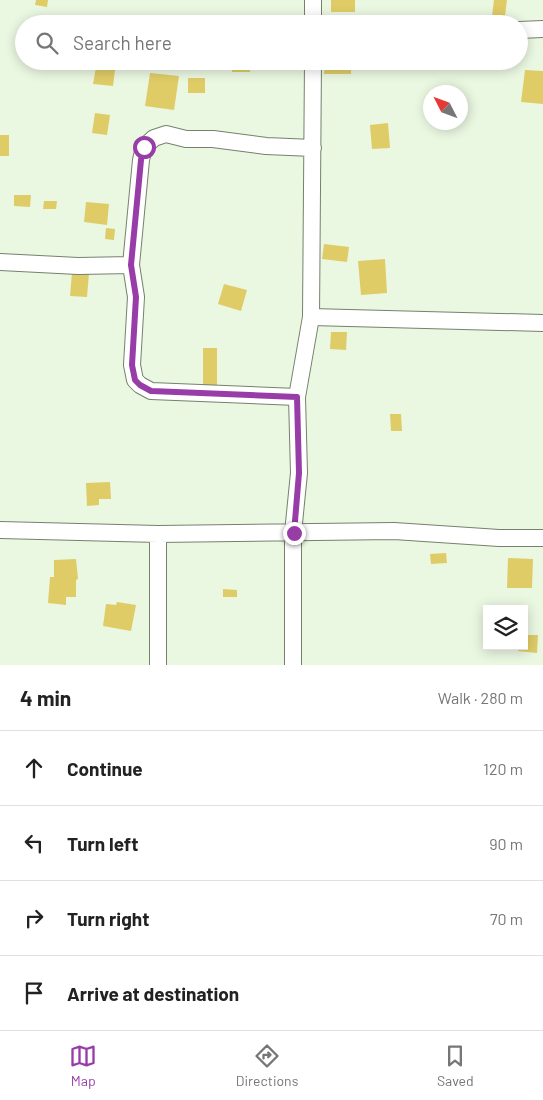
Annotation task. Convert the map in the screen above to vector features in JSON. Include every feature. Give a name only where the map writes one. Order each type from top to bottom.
[{"type":"street","points":[[313,0],[313,15]]},
{"type":"street","points":[[528,30],[543,29]]},
{"type":"street","points":[[293,665],[294,533],[299,473],[297,397],[311,317],[314,70]]},
{"type":"street","points":[[297,397],[151,391],[140,385],[135,380],[132,365],[136,297],[131,265],[141,160],[144,147],[154,138],[166,134],[186,139],[213,139],[266,146],[313,148]]},
{"type":"street","points":[[0,262],[78,266],[131,265]]},
{"type":"street","points":[[311,317],[543,323]]},
{"type":"street","points":[[0,530],[158,534],[394,531],[499,538],[543,538]]},
{"type":"street","points":[[158,534],[158,665]]},
{"type":"building","points":[[36,0],[48,0],[47,7],[35,5]]},
{"type":"building","points":[[331,0],[355,0],[355,12],[331,12]]},
{"type":"building","points":[[494,0],[507,0],[505,15],[492,15]]},
{"type":"building","points":[[95,70],[115,70],[113,86],[93,84]]},
{"type":"building","points":[[232,70],[250,70],[250,72],[232,72]]},
{"type":"building","points":[[324,70],[351,70],[351,74],[324,74]]},
{"type":"building","points":[[525,70],[543,71],[543,104],[521,102]]},
{"type":"building","points":[[150,73],[179,76],[174,110],[145,106]]},
{"type":"building","points":[[188,78],[205,78],[205,93],[188,93]]},
{"type":"building","points":[[95,113],[110,115],[107,135],[92,133]]},
{"type":"building","points":[[388,123],[390,148],[372,149],[370,125]]},
{"type":"building","points":[[0,135],[9,135],[9,156],[0,156]]},
{"type":"building","points":[[14,195],[31,195],[30,207],[14,206]]},
{"type":"building","points":[[44,201],[57,201],[56,209],[43,209]]},
{"type":"building","points":[[86,202],[109,204],[107,225],[84,222]]},
{"type":"building","points":[[106,228],[115,229],[114,240],[105,239]]},
{"type":"building","points":[[324,244],[349,247],[347,262],[322,259]]},
{"type":"building","points":[[385,259],[387,293],[361,295],[358,261]]},
{"type":"building","points":[[72,272],[89,273],[87,297],[70,296]]},
{"type":"building","points":[[224,284],[247,290],[241,311],[218,304]]},
{"type":"building","points":[[331,332],[347,332],[346,350],[330,349]]},
{"type":"building","points":[[203,348],[217,348],[217,392],[203,392]]},
{"type":"building","points":[[390,414],[401,414],[402,431],[391,431]]},
{"type":"building","points":[[110,482],[111,499],[99,499],[99,505],[87,506],[86,483]]},
{"type":"building","points":[[446,553],[447,563],[431,564],[430,554]]},
{"type":"building","points":[[508,558],[533,559],[532,588],[507,588]]},
{"type":"building","points":[[76,559],[78,579],[76,580],[76,597],[66,597],[66,605],[48,603],[50,577],[54,577],[54,560]]},
{"type":"building","points":[[223,589],[237,590],[237,597],[223,597]]},
{"type":"building","points":[[117,602],[136,605],[131,631],[103,626],[106,604],[116,605]]},
{"type":"building","points":[[528,635],[538,635],[537,653],[518,651],[528,650]]},
{"type":"route","points":[[144,147],[141,160],[131,265],[136,297],[132,365],[135,380],[151,391],[297,397],[299,473],[294,533]]}]
